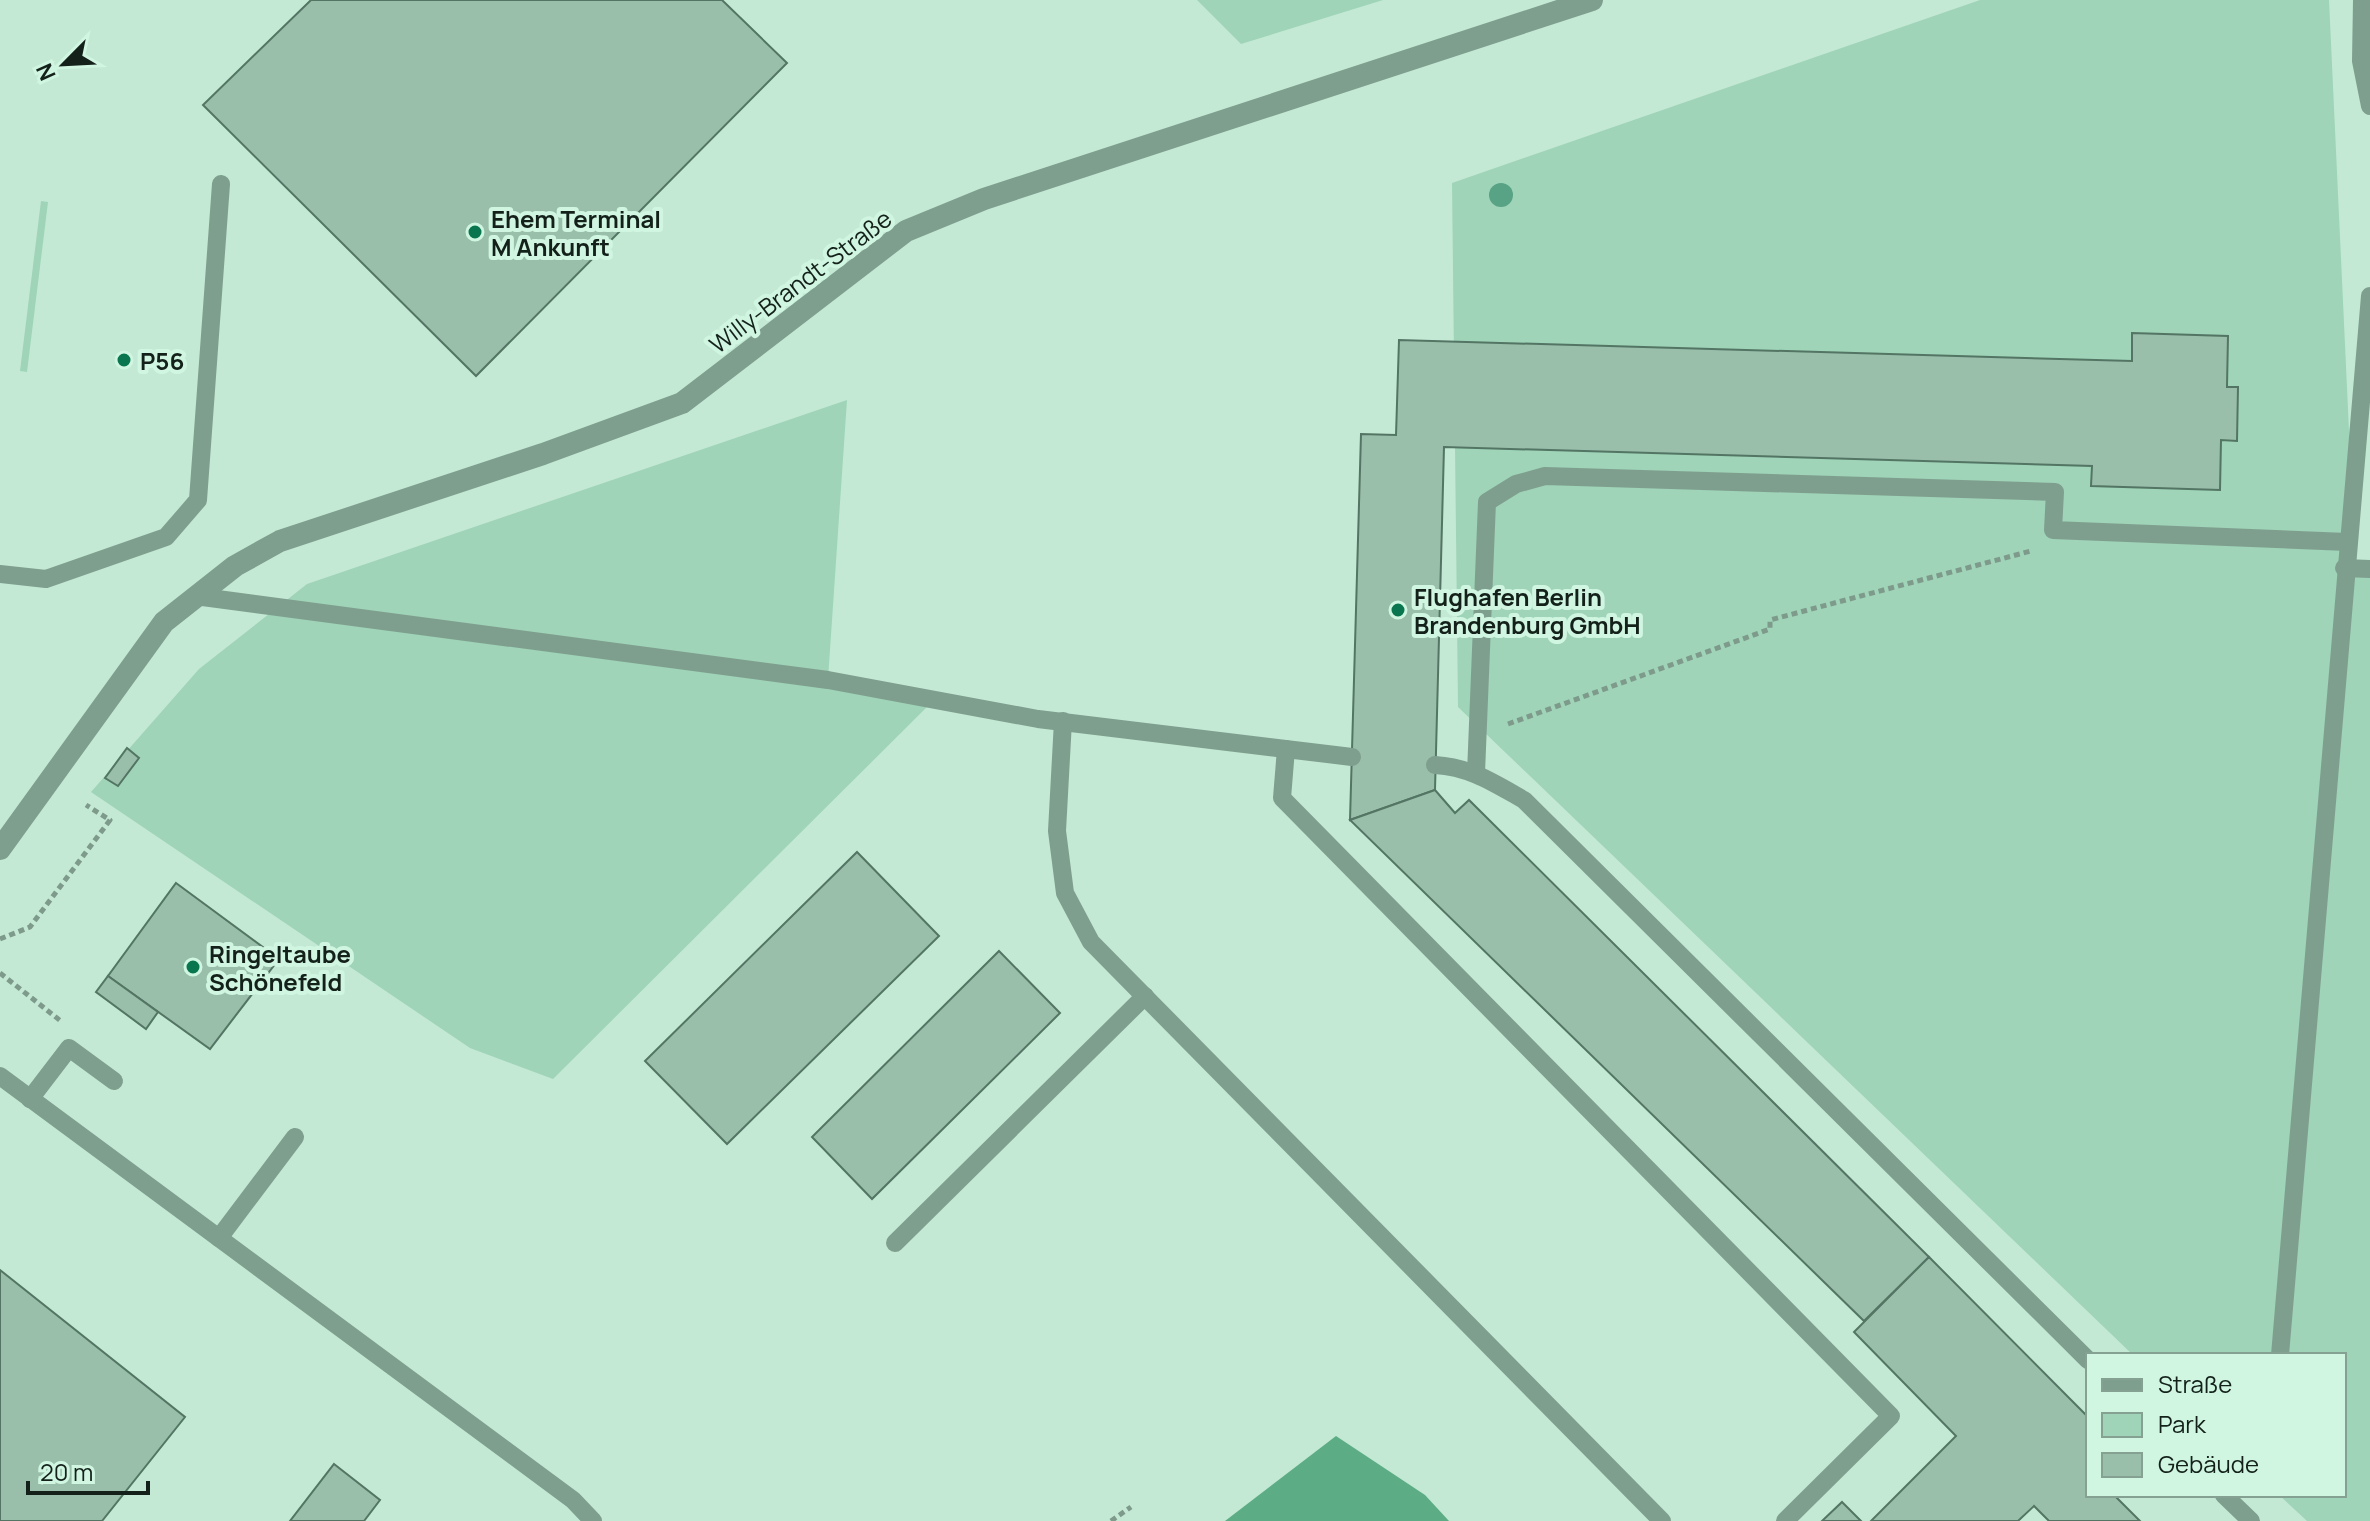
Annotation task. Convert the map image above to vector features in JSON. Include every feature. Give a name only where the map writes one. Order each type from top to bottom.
[{"type":"street","name":"Willy-Brandt-Straße","points":[[0,849],[164,622],[195,596],[280,541],[543,454],[682,403],[906,231],[984,199],[1592,0]]},
{"type":"lane","points":[[2362,0],[2361,61],[2370,106]]},
{"type":"lane","points":[[0,574],[46,579],[166,537],[198,500],[221,184]]},
{"type":"lane","points":[[2280,1353],[2344,568],[2370,296]]},
{"type":"lane","points":[[1476,773],[1487,502],[1516,484],[1545,476],[2055,492],[2053,530],[2347,542]]},
{"type":"lane","points":[[2344,568],[2370,569]]},
{"type":"lane","points":[[195,596],[828,680],[1063,721],[1352,757]]},
{"type":"lane","points":[[1063,721],[1057,831],[1065,893],[1091,942],[1662,1521]]},
{"type":"lane","points":[[1286,749],[1282,798],[1891,1416],[1785,1521]]},
{"type":"lane","points":[[1435,765],[1458,766],[1476,773],[1524,800],[2086,1358]]},
{"type":"lane","points":[[895,1243],[1145,996]]},
{"type":"lane","points":[[30,1099],[69,1048],[114,1081]]},
{"type":"lane","points":[[0,1076],[573,1500],[593,1521]]},
{"type":"lane","points":[[219,1238],[295,1137]]},
{"type":"lane","points":[[2227,1497],[2251,1521]]},
{"type":"path","points":[[1477,735],[1770,629],[1770,620],[2042,548],[2053,530]]},
{"type":"path","points":[[0,939],[30,927],[110,820],[86,805]]},
{"type":"path","points":[[0,973],[64,1023],[56,1034]]},
{"type":"path","points":[[1111,1521],[1131,1507]]},
{"type":"green space","points":[[1197,0],[1383,0],[1241,44]]},
{"type":"green space","points":[[1980,0],[2329,0],[2355,560],[2370,561],[2370,1521],[2307,1521],[2281,1497],[2346,1497],[2346,1353],[2131,1353],[1458,707],[1452,183]]},
{"type":"green space","points":[[41,201],[48,202],[27,372],[20,371]]},
{"type":"green space","points":[[847,400],[828,679],[935,699],[553,1079],[470,1048],[91,792],[199,669],[307,584]]},
{"type":"green space","points":[[1336,1436],[1425,1495],[1449,1521],[1225,1521]]},
{"type":"building","name":"Ehem Terminal M Ankunft","points":[[311,0],[722,0],[787,63],[476,376],[203,105]]},
{"type":"building","name":"Flughafen Berlin Brandenburg GmbH","points":[[2132,333],[2228,336],[2227,387],[2238,387],[2237,441],[2221,440],[2220,490],[2091,486],[2092,466],[1444,447],[1435,790],[1350,820],[1361,434],[1396,435],[1399,340],[2132,361]]},
{"type":"building","points":[[127,748],[139,758],[118,786],[105,778]]},
{"type":"building","points":[[1435,790],[1455,813],[1469,800],[1929,1257],[1864,1321],[1350,820]]},
{"type":"building","points":[[857,852],[939,936],[727,1144],[645,1061]]},
{"type":"building","name":"Ringeltaube Schönefeld","points":[[176,883],[279,959],[210,1049],[108,976]]},
{"type":"building","points":[[999,951],[1060,1013],[872,1199],[812,1137]]},
{"type":"building","points":[[108,976],[158,1012],[146,1029],[96,992]]},
{"type":"building","points":[[1929,1257],[2086,1415],[2086,1497],[2116,1497],[2140,1521],[2049,1521],[2034,1506],[2018,1521],[1871,1521],[1956,1436],[1854,1332]]},
{"type":"building","points":[[0,1270],[185,1417],[102,1521],[0,1521]]},
{"type":"building","points":[[334,1464],[380,1500],[364,1521],[290,1521]]},
{"type":"building","points":[[1842,1502],[1861,1521],[1822,1521]]},
{"type":"place","name":"Ehem Terminal M Ankunft","points":[[475,232]]},
{"type":"place","name":"P56","points":[[124,360]]},
{"type":"place","name":"Flughafen Berlin Brandenburg GmbH","points":[[1398,610]]},
{"type":"place","name":"Ringeltaube Schönefeld","points":[[193,967]]}]
